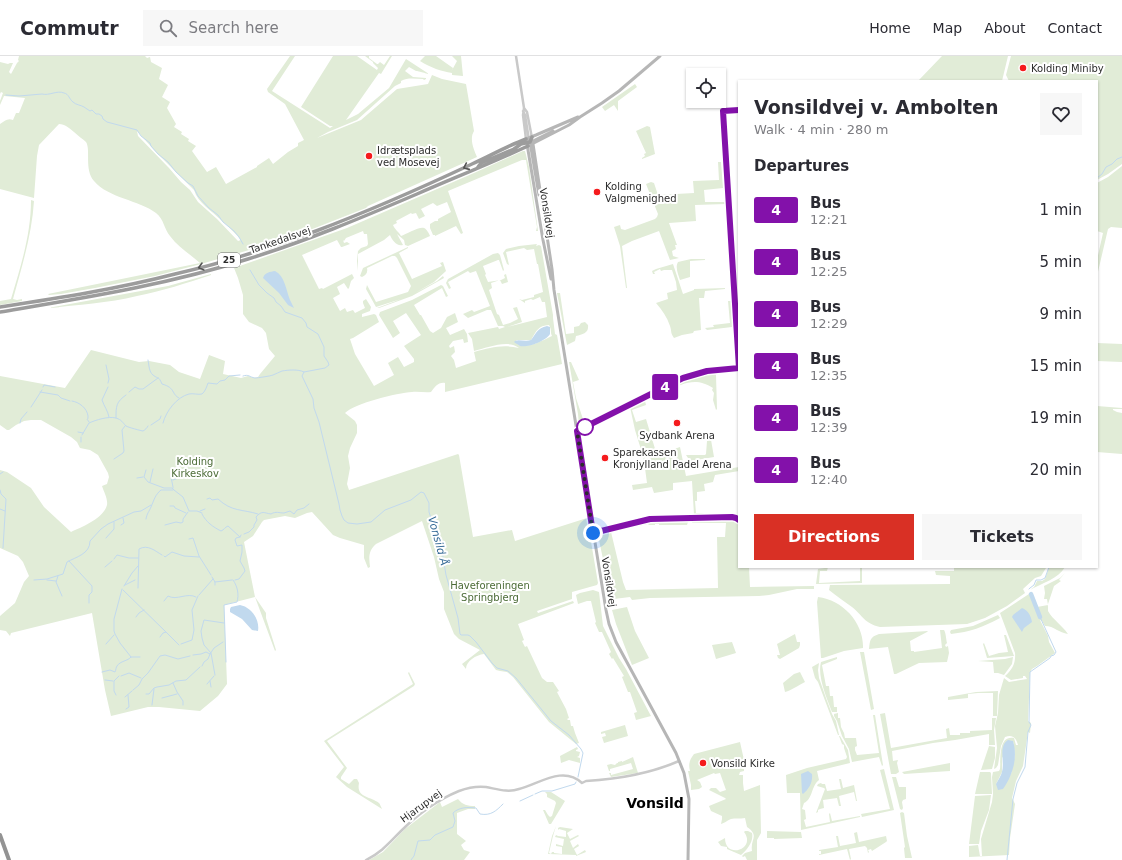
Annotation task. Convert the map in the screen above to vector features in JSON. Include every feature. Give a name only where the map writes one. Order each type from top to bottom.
[{"type":"highway","name":"Tankedalsvej","points":[[0,312],[155,284],[248,259],[331,230],[476,169],[530,142]]},
{"type":"highway","name":"Tankedalsvej","points":[[0,307],[135,283],[238,257],[286,242],[351,217],[447,176],[499,150],[530,142]]},
{"type":"highway","points":[[0,835],[9,860]]},
{"type":"main road","points":[[530,142],[569,125],[619,91],[660,56]]},
{"type":"main road","points":[[530,142],[556,127],[580,117]]},
{"type":"main road","name":"Vonsildvej","points":[[530,142],[537,188],[541,200],[554,290]]},
{"type":"main road","name":"Vonsildvej","points":[[530,142],[543,240],[554,290],[609,624],[619,648],[680,762],[685,775],[689,798],[688,860]]},
{"type":"main road","points":[[538,207],[540,209],[544,237],[547,240]]},
{"type":"main road","points":[[543,240],[546,244],[549,263],[552,269]]},
{"type":"street","points":[[516,56],[523,115],[530,142]]},
{"type":"street","points":[[523,110],[527,112],[530,142]]},
{"type":"street","name":"Hjarupvej","points":[[366,860],[385,848],[416,817],[440,800],[460,791],[481,787],[514,791],[557,775],[574,778],[582,783],[586,781],[621,778],[680,762]]},
{"type":"green space","points":[[19,56],[150,57],[151,62],[162,68],[159,79],[168,85],[162,97],[170,102],[167,108],[176,124],[174,127],[189,139],[188,141],[196,146],[192,151],[207,172],[216,167],[226,184],[257,167],[269,158],[273,164],[298,146],[298,143],[304,140],[285,104],[268,92],[267,89],[290,56],[295,56],[272,91],[330,128],[333,126],[330,126],[301,107],[333,56],[357,56],[377,70],[378,68],[373,62],[365,56],[369,56],[369,58],[377,64],[380,62],[384,65],[390,56],[392,56],[381,74],[379,73],[346,120],[358,114],[389,88],[406,59],[429,74],[416,71],[409,67],[405,71],[413,77],[426,79],[409,79],[401,81],[401,83],[395,86],[357,120],[317,138],[361,120],[397,89],[428,84],[432,75],[442,79],[466,84],[474,131],[472,137],[473,148],[477,157],[366,208],[270,244],[155,276],[95,288],[49,295],[48,294],[200,263],[173,240],[159,215],[141,205],[107,191],[94,181],[89,171],[86,142],[63,125],[59,124],[39,145],[34,198],[0,189],[0,124],[11,119],[13,120],[16,113],[19,113],[25,98],[4,96],[0,105],[3,93],[1,92],[0,94],[0,62],[8,64],[13,63],[9,72],[11,74],[19,61]],"holes":[[[137,131],[194,190],[202,203],[241,240],[238,241],[198,202],[190,190],[138,136]]]},
{"type":"green space","points":[[425,56],[436,56],[453,68],[451,72],[457,61],[452,56],[461,56],[463,76],[452,75],[452,73],[428,66],[420,61]]},
{"type":"green space","points":[[942,56],[1008,56],[1002,80],[919,80]]},
{"type":"green space","points":[[1011,56],[1122,56],[1122,164],[1098,179],[1098,80],[1008,80],[1006,75]]},
{"type":"green space","points":[[635,84],[637,87],[618,101],[618,111],[614,105],[605,111],[602,107]]},
{"type":"green space","points":[[647,126],[650,127],[655,154],[642,159],[646,153],[636,131]]},
{"type":"green space","points":[[525,151],[529,167],[538,231],[536,231],[537,227],[526,160],[522,160],[448,191],[463,233],[461,234],[456,226],[435,236],[433,235],[430,224],[438,221],[438,219],[451,212],[447,202],[437,206],[433,203],[421,209],[425,216],[419,219],[416,213],[411,213],[396,221],[397,223],[393,225],[401,236],[416,229],[424,228],[430,236],[408,246],[405,245],[404,240],[397,234],[403,245],[399,245],[393,241],[390,235],[384,240],[358,254],[358,271],[357,261],[358,251],[368,244],[367,234],[364,234],[363,231],[346,238],[344,241],[343,240],[344,243],[347,242],[350,244],[341,247],[337,240],[302,255],[319,289],[323,289],[352,274],[354,278],[351,281],[349,288],[348,289],[344,283],[337,287],[340,294],[333,298],[340,311],[345,308],[347,312],[353,310],[355,313],[365,308],[363,301],[366,299],[371,307],[370,311],[362,314],[362,317],[374,314],[376,315],[379,322],[350,339],[355,354],[374,386],[394,375],[388,363],[398,357],[404,367],[414,362],[414,359],[404,346],[421,335],[406,313],[393,321],[400,333],[393,338],[379,315],[380,312],[412,300],[441,285],[448,296],[446,297],[442,288],[414,305],[430,331],[433,333],[441,328],[447,317],[455,313],[458,322],[446,328],[450,335],[464,329],[467,334],[468,342],[464,343],[463,339],[453,341],[449,346],[450,348],[454,346],[455,352],[451,356],[454,360],[456,368],[476,361],[474,352],[501,346],[519,348],[514,345],[503,344],[474,351],[472,339],[468,333],[505,327],[498,326],[491,310],[487,310],[468,318],[463,314],[472,310],[474,312],[490,306],[476,271],[470,273],[468,271],[448,282],[451,288],[449,289],[446,283],[448,279],[493,254],[498,253],[500,255],[503,271],[499,260],[483,266],[488,282],[499,280],[491,283],[492,288],[489,290],[497,314],[499,315],[503,325],[518,319],[513,308],[517,307],[522,322],[507,327],[547,317],[545,302],[542,302],[540,297],[525,301],[525,303],[519,299],[522,300],[534,297],[534,295],[543,292],[534,249],[527,250],[524,248],[506,252],[509,265],[507,264],[503,253],[506,249],[519,246],[537,244],[536,246],[541,246],[555,334],[557,335],[562,364],[445,392],[445,383],[440,383],[431,392],[397,394],[367,402],[350,409],[345,413],[355,421],[357,425],[357,433],[348,456],[350,468],[347,484],[349,490],[458,454],[473,537],[512,530],[515,541],[587,518],[598,583],[597,585],[572,592],[572,599],[537,611],[538,613],[573,601],[574,603],[518,624],[524,640],[522,641],[525,647],[527,646],[542,678],[547,682],[553,682],[559,691],[557,692],[569,718],[567,719],[570,720],[571,726],[573,726],[579,743],[576,744],[549,722],[513,677],[507,672],[496,670],[484,654],[472,659],[466,666],[466,669],[462,664],[480,650],[459,639],[454,634],[444,609],[444,592],[422,521],[376,544],[370,552],[370,567],[368,568],[364,558],[364,545],[333,535],[312,512],[295,518],[285,516],[264,520],[253,536],[244,542],[255,597],[224,605],[227,684],[218,696],[200,711],[148,707],[111,716],[92,613],[11,633],[10,636],[6,631],[0,630],[0,616],[15,603],[24,582],[29,576],[23,562],[18,556],[0,548],[0,470],[7,472],[31,488],[44,507],[71,532],[92,522],[105,510],[107,500],[102,486],[107,484],[109,477],[98,455],[90,450],[80,448],[77,442],[71,437],[41,420],[24,421],[9,430],[0,425],[0,376],[65,388],[91,350],[139,362],[149,361],[170,365],[179,372],[200,379],[209,355],[225,361],[223,374],[241,378],[248,376],[254,378],[258,377],[275,356],[269,349],[266,333],[262,328],[249,322],[243,314],[243,295],[234,268],[347,228]],"holes":[[[549,325],[552,336],[537,343],[521,346],[516,340],[531,340],[536,331],[540,328]]]},
{"type":"green space","points":[[718,162],[721,162],[723,188],[704,190],[705,202],[726,202],[726,204],[695,205],[696,221],[669,223],[677,245],[675,245],[676,249],[672,251],[673,256],[679,258],[670,260],[659,231],[622,246],[626,288],[620,246],[614,227],[620,225],[621,229],[625,230],[657,217],[658,214],[646,184],[651,182],[654,183],[658,195],[694,193],[693,181],[719,180]]},
{"type":"green space","points":[[1122,166],[1122,228],[1111,227],[1108,229],[1098,272],[1098,256],[1103,233],[1098,231],[1098,182]]},
{"type":"green space","points":[[31,200],[34,201],[31,226],[13,299],[22,299],[22,301],[0,305],[0,301],[11,299],[15,286],[27,238],[31,213]]},
{"type":"green space","points":[[408,247],[399,253],[412,279],[442,266],[440,263],[443,262],[446,271],[434,282],[415,293],[437,281],[443,276],[444,278],[412,296],[377,308],[401,299],[376,307],[366,289],[367,285],[376,302],[408,292],[411,286],[395,256],[367,268],[366,274],[362,277],[360,276],[363,268]]},
{"type":"green space","points":[[691,259],[705,260],[690,261],[690,277],[680,280],[677,268],[678,262]]},
{"type":"green space","points":[[673,264],[683,294],[694,289],[725,288],[705,291],[704,298],[699,298],[701,330],[674,338],[667,320],[656,303],[668,299],[667,293],[677,290],[676,282],[672,270],[661,271],[660,269],[654,272],[655,274],[653,274],[652,271]]},
{"type":"green space","points":[[211,274],[156,292],[93,304],[48,308],[168,286]]},
{"type":"green space","points":[[506,274],[508,282],[502,284],[500,280],[505,278],[504,275]]},
{"type":"green space","points":[[557,293],[560,293],[566,334],[574,333],[574,327],[579,326],[581,323],[585,322],[588,325],[588,330],[583,334],[576,336],[575,341],[567,345]]},
{"type":"green space","points":[[728,301],[732,301],[734,326],[707,330],[705,328],[714,327],[713,325],[730,323]]},
{"type":"green space","points":[[1098,343],[1122,344],[1122,362],[1098,361]]},
{"type":"green space","points":[[569,362],[571,362],[579,380],[573,382],[576,398],[585,425],[584,426],[579,425]]},
{"type":"green space","points":[[714,372],[716,375],[716,410],[713,400],[713,388],[707,385],[690,382],[667,391],[670,398],[665,390],[689,379]]},
{"type":"green space","points":[[645,401],[646,405],[632,410],[636,422],[646,419],[656,452],[650,453],[653,453],[653,456],[680,447],[686,476],[738,467],[738,471],[715,475],[713,482],[704,484],[705,491],[697,492],[697,501],[695,501],[696,513],[707,515],[694,515],[692,481],[673,483],[673,490],[654,493],[652,487],[633,490],[632,485],[647,483],[643,456],[630,407]]},
{"type":"green space","points":[[1098,406],[1122,408],[1113,410],[1122,413],[1122,454],[1098,452]]},
{"type":"green space","points":[[710,434],[714,457],[690,461],[686,455],[706,454],[707,441]]},
{"type":"green space","points":[[674,520],[688,522],[687,525],[648,524],[638,526],[638,524]]},
{"type":"green space","points":[[693,520],[737,520],[738,568],[749,568],[750,587],[814,586],[814,589],[797,589],[759,596],[650,598],[632,600],[630,597],[613,598],[598,535],[611,532],[626,590],[718,588],[717,537],[725,537],[726,523],[692,523]]},
{"type":"green space","points":[[828,568],[827,571],[820,571],[819,583],[860,581],[860,568],[862,568],[862,583],[816,584],[818,569]]},
{"type":"green space","points":[[954,568],[1046,568],[1041,576],[1035,578],[1023,589],[1025,593],[1007,606],[985,618],[967,624],[880,627],[867,622],[852,607],[829,590],[830,585],[950,584],[950,576],[936,575],[935,571],[954,571]]},
{"type":"green space","points":[[1049,568],[1064,568],[1054,578],[1030,590],[1034,587],[1037,581],[1042,581],[1045,579]]},
{"type":"green space","points":[[1065,573],[1059,580],[1061,581],[1054,586],[1048,604],[1047,599],[1044,599],[1044,586],[1060,578]]},
{"type":"green space","points":[[593,590],[599,592],[603,626],[651,716],[636,720],[634,713],[637,712],[630,692],[628,692],[622,677],[624,676],[609,654],[611,652],[602,632],[599,632],[595,623],[591,601],[578,604],[576,595]]},
{"type":"green space","points":[[1032,592],[1037,607],[1048,605],[1048,611],[1050,614],[1068,634],[1045,626],[1040,620],[1055,653],[1030,672],[1028,721],[1031,723],[1030,733],[1028,732],[1023,766],[1016,781],[1012,798],[1015,804],[1009,855],[969,857],[969,846],[978,845],[980,856],[982,856],[981,839],[992,802],[992,777],[993,772],[999,771],[1000,769],[1001,749],[1003,744],[1005,740],[1014,738],[1016,745],[1018,745],[1014,737],[1005,737],[1001,746],[998,765],[994,769],[997,748],[995,726],[998,713],[999,695],[1004,678],[1009,682],[1027,679],[1023,676],[1023,678],[1011,680],[1005,676],[1013,666],[1015,653],[1000,613]],"holes":[[[1013,741],[1015,755],[1011,774],[996,784],[1002,772],[1002,758]]]},
{"type":"green space","points":[[255,597],[266,613],[266,618],[276,650],[275,651]]},
{"type":"green space","points":[[818,597],[836,603],[850,614],[860,630],[863,648],[844,651],[821,658],[817,602]]},
{"type":"green space","points":[[627,607],[635,631],[649,658],[632,665],[612,610]]},
{"type":"green space","points":[[998,615],[1000,618],[976,629],[951,634],[950,632],[951,630],[973,626]]},
{"type":"green space","points":[[940,630],[944,630],[946,634],[947,643],[945,645],[946,647],[948,646],[949,653],[947,662],[919,663],[894,674],[888,647],[869,649],[871,639],[879,634],[928,631],[910,641],[911,651],[914,652],[942,648]]},
{"type":"green space","points":[[795,634],[797,642],[800,642],[799,648],[780,659],[778,658],[777,655],[780,655],[777,644]]},
{"type":"green space","points":[[1004,635],[1006,635],[1014,656],[987,658],[984,643],[989,656],[1008,652]]},
{"type":"green space","points":[[732,642],[736,653],[716,659],[712,645]]},
{"type":"green space","points":[[860,652],[864,652],[874,709],[871,710]]},
{"type":"green space","points":[[837,657],[837,659],[822,665],[826,686],[829,686],[830,696],[833,696],[834,707],[837,707],[837,712],[832,712],[823,687],[820,668],[821,662]]},
{"type":"green space","points":[[1013,657],[1012,664],[1004,675],[994,673],[993,662],[978,661],[1005,659]]},
{"type":"green space","points":[[819,663],[819,678],[836,721],[839,735],[818,682],[815,678],[812,667]]},
{"type":"green space","points":[[409,672],[415,684],[414,686],[327,741],[347,768],[341,779],[349,784],[354,779],[357,779],[362,794],[379,803],[382,809],[347,787],[336,777],[344,767],[324,741],[413,684],[408,673]]},
{"type":"green space","points":[[800,672],[805,682],[785,692],[783,683],[794,674]]},
{"type":"green space","points":[[998,691],[997,716],[993,716],[993,693],[968,694],[968,698],[948,700],[948,697],[976,692]]},
{"type":"green space","points":[[838,713],[838,718],[840,718],[841,727],[845,738],[856,738],[857,746],[855,747],[855,750],[857,755],[879,753],[873,715],[875,715],[882,766],[879,757],[852,762],[849,749],[834,716],[834,714]]},
{"type":"green space","points":[[885,713],[891,748],[947,738],[946,729],[949,728],[950,735],[970,733],[970,731],[992,730],[992,718],[996,718],[994,730],[995,745],[989,745],[989,734],[892,751],[893,761],[898,760],[897,763],[899,772],[896,774],[891,774],[880,714]]},
{"type":"green space","points":[[625,725],[628,736],[604,743],[602,737],[606,736],[605,733],[601,734],[601,732]]},
{"type":"green space","points":[[839,736],[848,750],[850,763],[817,771],[819,780],[816,783],[809,799],[804,803],[802,809],[805,810],[806,819],[804,820],[806,827],[830,822],[830,813],[832,821],[860,817],[801,830],[800,793],[787,793],[786,775],[807,768],[846,759],[847,757],[844,745],[842,744]]},
{"type":"green space","points":[[740,742],[744,760],[744,771],[740,772],[739,775],[743,775],[744,791],[760,785],[761,833],[757,840],[757,860],[747,860],[745,856],[742,856],[745,853],[752,851],[754,838],[753,833],[747,827],[745,818],[731,819],[721,824],[722,816],[711,811],[709,806],[726,799],[709,790],[711,788],[716,788],[720,792],[726,790],[720,773],[714,773],[697,780],[700,782],[702,787],[691,790],[688,771],[690,771],[689,766],[691,758],[694,754]]},
{"type":"green space","points":[[989,746],[995,747],[995,758],[992,769],[981,770]]},
{"type":"green space","points":[[577,747],[578,749],[576,751],[580,752],[579,756],[577,757],[580,758],[580,763],[569,760],[561,763],[560,756]]},
{"type":"green space","points":[[633,757],[638,773],[611,777],[609,773],[611,773],[611,775],[633,769],[631,763],[610,769],[610,771],[607,765],[615,765],[618,762],[622,762]]},
{"type":"green space","points":[[950,763],[950,771],[904,774],[902,772]]},
{"type":"green space","points":[[884,769],[894,810],[862,817],[861,814],[890,809],[880,770]]},
{"type":"green space","points":[[980,772],[991,773],[992,794],[975,794]]},
{"type":"green space","points":[[892,777],[896,777],[899,787],[906,787],[906,799],[902,802],[902,810],[900,809]]},
{"type":"green space","points":[[839,779],[841,779],[843,788],[854,785],[857,801],[854,792],[839,796],[841,806],[839,806],[837,798],[823,800],[824,808],[818,810],[816,813],[825,789],[817,786],[818,784],[825,784],[827,791],[841,789]]},
{"type":"green space","points":[[545,792],[551,792],[565,801],[551,824],[549,824],[543,810],[545,810],[550,817],[552,816],[556,803],[547,797]]},
{"type":"green space","points":[[991,795],[989,810],[981,831],[979,844],[969,844],[975,796]]},
{"type":"green space","points":[[458,799],[465,805],[475,806],[475,809],[468,809],[457,813],[457,834],[466,841],[461,845],[464,850],[470,852],[464,860],[369,860],[383,852],[405,829],[440,802],[442,807]]},
{"type":"green space","points":[[900,813],[904,813],[912,858],[905,858],[905,847]]},
{"type":"green space","points":[[556,826],[549,853],[551,854],[554,852],[562,854],[562,847],[556,846],[556,844],[563,846],[564,839],[555,837],[556,835],[566,837],[566,831],[558,830],[560,827],[573,829],[567,833],[570,839],[578,835],[579,836],[570,841],[573,848],[578,844],[579,846],[574,849],[577,855],[585,850],[586,852],[576,856],[548,854],[552,836]]},
{"type":"green space","points":[[745,831],[752,833],[752,839],[748,848],[741,855],[727,849],[727,847],[721,846],[718,842],[725,838],[726,845],[730,849],[739,850],[747,843]]},
{"type":"green space","points":[[767,831],[801,832],[802,838],[767,838]]},
{"type":"green space","points":[[857,832],[859,842],[886,836],[887,841],[872,851],[871,849],[868,850],[868,853],[865,846],[849,849],[850,860],[847,849],[819,855],[821,854],[821,851],[819,850],[838,847],[836,836],[838,836],[840,846],[856,843],[854,833]]},
{"type":"water","points":[[275,271],[281,276],[294,308],[288,305],[279,293],[263,278],[266,273]]},
{"type":"water","points":[[547,326],[550,327],[550,334],[541,341],[532,345],[523,346],[520,346],[514,342],[517,340],[531,340],[539,330]]},
{"type":"water","points":[[240,605],[248,608],[254,614],[258,622],[258,631],[252,630],[242,619],[230,612],[231,607]]},
{"type":"water","points":[[1022,608],[1029,614],[1032,622],[1024,628],[1022,632],[1012,617]]},
{"type":"water","points":[[1008,740],[1013,741],[1015,753],[1014,766],[1007,784],[1003,789],[998,790],[996,784],[1003,768],[1002,750],[1003,746]]},
{"type":"water","points":[[808,771],[812,774],[812,780],[809,788],[803,794],[801,774]]},
{"type":"waterway","points":[[6,95],[19,96],[61,92],[67,94],[74,103],[83,106],[90,111],[92,110],[96,114],[99,114],[107,122],[137,130],[141,136],[150,143],[158,154],[193,186],[198,196],[218,215],[223,222],[234,231],[243,244]]},
{"type":"waterway","points":[[1098,177],[1106,167],[1122,157]]},
{"type":"waterway","points":[[243,376],[247,375],[258,378],[282,371],[299,370],[304,372],[325,368],[329,365],[324,356],[324,347],[318,334],[307,327],[302,318],[285,312],[274,298],[259,285],[250,270]]},
{"type":"waterway","points":[[148,360],[149,368],[152,374],[159,379],[162,384],[169,387],[179,398]]},
{"type":"waterway","points":[[106,365],[109,379],[108,383]]},
{"type":"waterway","name":"Vonsild Å","points":[[304,372],[302,376],[313,399],[340,510],[344,520],[348,523],[357,524],[371,522],[385,510],[411,500],[421,492],[424,493],[429,503],[429,512],[442,551],[446,575],[458,618],[460,634],[470,636],[497,668],[508,671],[516,678],[551,721],[569,735],[581,749],[583,753],[578,777]]},
{"type":"waterway","points":[[163,423],[169,409],[180,398],[189,394],[202,394],[208,383],[217,384],[229,376],[240,375]]},
{"type":"waterway","points":[[129,392],[135,387],[143,389],[158,378]]},
{"type":"waterway","points":[[43,387],[44,385],[55,387]]},
{"type":"waterway","points":[[108,387],[102,400],[109,417]]},
{"type":"waterway","points":[[31,407],[42,390]]},
{"type":"waterway","points":[[40,392],[58,395],[61,398],[70,401]]},
{"type":"waterway","points":[[116,418],[117,405],[126,395]]},
{"type":"waterway","points":[[72,401],[80,404],[84,408],[89,422]]},
{"type":"waterway","points":[[20,423],[21,419],[27,412]]},
{"type":"waterway","points":[[151,425],[160,419],[161,416]]},
{"type":"waterway","points":[[82,435],[89,423],[106,418],[116,418],[121,420],[127,427],[142,431],[148,426]]},
{"type":"waterway","points":[[114,459],[124,451],[122,430],[125,426]]},
{"type":"waterway","points":[[78,432],[83,433]]},
{"type":"waterway","points":[[81,437],[81,442]]},
{"type":"waterway","points":[[150,482],[153,469]]},
{"type":"waterway","points":[[146,470],[144,477],[148,482],[164,488],[172,488],[183,497],[189,511],[197,511],[202,513]]},
{"type":"waterway","points":[[173,470],[171,477],[173,488]]},
{"type":"waterway","points":[[173,480],[185,476]]},
{"type":"waterway","points":[[137,478],[143,477]]},
{"type":"waterway","points":[[0,490],[1,494],[6,499],[3,548]]},
{"type":"waterway","points":[[146,519],[147,514],[159,492],[161,490],[173,490]]},
{"type":"waterway","points":[[207,499],[218,499],[233,508],[258,514]]},
{"type":"waterway","points":[[244,534],[249,532],[254,527],[257,520],[256,517],[260,513],[263,512],[271,514],[290,511],[294,514],[297,510],[304,508],[309,504]]},
{"type":"waterway","points":[[34,580],[47,579],[63,574],[67,562],[85,552],[88,549],[90,541],[101,529],[108,524],[134,512],[141,511],[151,505]]},
{"type":"waterway","points":[[170,506],[174,506],[175,508],[186,513]]},
{"type":"waterway","points":[[0,509],[5,511]]},
{"type":"waterway","points":[[200,511],[205,509]]},
{"type":"waterway","points":[[165,525],[183,522],[183,519],[188,512]]},
{"type":"waterway","points":[[202,514],[215,528],[221,531],[228,526],[240,537]]},
{"type":"waterway","points":[[121,525],[124,523],[123,518]]},
{"type":"waterway","points":[[106,538],[114,529],[114,522]]},
{"type":"waterway","points":[[235,580],[239,579],[245,571],[240,561],[242,545],[237,546],[235,540],[241,535]]},
{"type":"waterway","points":[[189,539],[193,538],[199,556],[211,575]]},
{"type":"waterway","points":[[138,588],[139,549],[145,547],[162,555]]},
{"type":"waterway","points":[[164,556],[165,557],[172,552],[184,556],[199,557]]},
{"type":"waterway","points":[[114,559],[117,555],[129,558],[138,558]]},
{"type":"waterway","points":[[69,561],[92,586],[92,592],[89,595],[89,603]]},
{"type":"waterway","points":[[105,567],[112,561]]},
{"type":"waterway","points":[[124,586],[138,566]]},
{"type":"waterway","points":[[1029,589],[1034,585],[1036,580],[1045,578],[1049,568]]},
{"type":"waterway","points":[[58,576],[56,582],[62,596]]},
{"type":"waterway","points":[[212,577],[215,585]]},
{"type":"waterway","points":[[199,595],[213,579]]},
{"type":"waterway","points":[[47,580],[56,581]]},
{"type":"waterway","points":[[125,585],[135,580]]},
{"type":"waterway","points":[[215,582],[232,580]]},
{"type":"waterway","points":[[226,662],[224,605],[237,602],[238,591],[233,580]]},
{"type":"waterway","points":[[122,589],[114,619],[114,631],[120,643],[131,657]]},
{"type":"waterway","points":[[123,590],[166,632]]},
{"type":"waterway","points":[[1031,594],[1040,617]]},
{"type":"waterway","points":[[164,601],[168,596],[175,598],[189,595],[196,597]]},
{"type":"waterway","points":[[181,644],[192,640],[194,630],[192,610],[198,596]]},
{"type":"waterway","points":[[136,617],[144,610]]},
{"type":"waterway","points":[[1007,860],[1013,799],[1017,783],[1025,767],[1028,732],[1031,725],[1029,722],[1030,672],[1056,652],[1040,617]]},
{"type":"waterway","points":[[215,675],[211,653],[204,645],[201,631],[204,620],[224,623]]},
{"type":"waterway","points":[[160,637],[166,632],[179,645]]},
{"type":"waterway","points":[[106,644],[114,635]]},
{"type":"waterway","points":[[202,666],[214,648],[223,642]]},
{"type":"waterway","points":[[193,655],[206,652],[210,654]]},
{"type":"waterway","points":[[133,690],[139,685],[160,656],[165,655],[178,659],[190,656]]},
{"type":"waterway","points":[[102,672],[110,670],[115,672],[120,663],[131,657],[140,657]]},
{"type":"waterway","points":[[146,694],[149,694],[154,688],[169,685],[176,681],[186,680],[200,667]]},
{"type":"waterway","points":[[121,676],[129,673],[141,678]]},
{"type":"waterway","points":[[116,695],[114,691],[114,681],[119,676]]},
{"type":"waterway","points":[[207,684],[214,676]]},
{"type":"waterway","points":[[105,680],[113,681]]},
{"type":"waterway","points":[[210,681],[211,687]]},
{"type":"waterway","points":[[173,683],[183,701],[183,705]]},
{"type":"waterway","points":[[152,705],[154,689]]},
{"type":"waterway","points":[[125,697],[132,691]]},
{"type":"waterway","points":[[162,698],[177,694]]},
{"type":"waterway","points":[[126,709],[129,707],[128,695]]},
{"type":"waterway","name":"Vonsild Å","points":[[535,794],[542,791],[552,791],[575,784],[576,782]]},
{"type":"waterway","name":"Vonsild Å","points":[[520,801],[533,795]]},
{"type":"waterway","name":"Vonsild Å","points":[[411,860],[414,856],[418,841],[430,840],[435,835],[453,827],[455,821],[453,813],[455,811],[464,808],[476,808],[480,814],[490,814],[496,811],[503,804]]},
{"type":"bus line","name":"4","points":[[738,110],[723,111],[738,355]]},
{"type":"bus line","name":"4","points":[[738,368],[707,371],[683,378],[577,431],[593,533],[652,518],[732,517],[738,519]]},
{"type":"place","name":"Kolding Miniby","points":[[1023,68]]},
{"type":"place","name":"Idrætsplads ved Mosevej","points":[[369,156]]},
{"type":"place","name":"Kolding Valgmenighed","points":[[597,192]]},
{"type":"place","name":"Sydbank Arena","points":[[677,423]]},
{"type":"place","name":"Sparekassen Kronjylland Padel Arena","points":[[605,458]]},
{"type":"place","name":"Vonsild Kirke","points":[[703,763]]},
{"type":"district","name":"Vonsild","points":[[655,803]]},
{"type":"route","points":[[585,427],[577,431],[593,533]]},
{"type":"park label","name":"Kolding Kirkeskov","points":[[195,466]]},
{"type":"park label","name":"Haveforeningen Springbjerg","points":[[490,590]]}]
